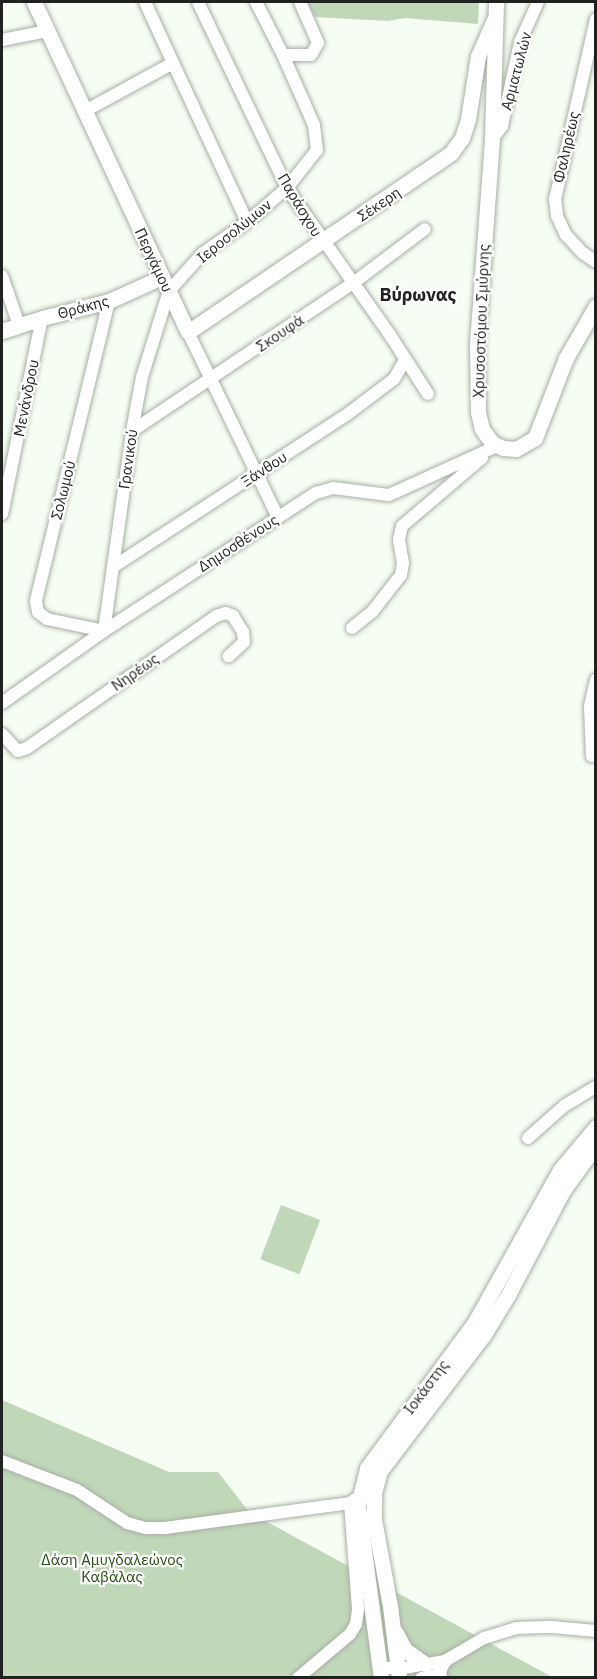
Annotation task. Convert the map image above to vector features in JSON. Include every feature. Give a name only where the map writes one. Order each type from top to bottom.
[{"type":"street","name":"Περγάμου","points":[[34,2],[210,380],[278,517]]},
{"type":"street","points":[[145,2],[247,222]]},
{"type":"street","name":"Παράσχου","points":[[198,2],[287,188],[428,394]]},
{"type":"street","name":"Ιεροσολύμων","points":[[165,284],[247,222],[287,188],[314,156],[317,140],[314,124],[256,2]]},
{"type":"street","points":[[283,55],[311,55],[318,43],[300,2]]},
{"type":"street","name":"Χρυσοστόμου Σμύρνης","points":[[496,2],[492,139],[479,304],[477,393],[480,424],[485,434],[497,446]]},
{"type":"street","name":"Αρματωλών","points":[[492,139],[502,126],[520,42],[538,2]]},
{"type":"street","name":"Φαληρέως","points":[[596,19],[555,199],[557,216],[566,234],[583,253],[596,262]]},
{"type":"street","name":"Σέκερη","points":[[188,332],[437,165],[458,146],[468,119],[478,56],[494,20]]},
{"type":"street","points":[[2,40],[48,31]]},
{"type":"street","points":[[85,111],[173,63]]},
{"type":"street","name":"Σκουφά","points":[[132,431],[352,284],[425,229]]},
{"type":"street","points":[[2,276],[19,325]]},
{"type":"street","name":"Θράκης","points":[[2,331],[165,284]]},
{"type":"street","name":"Γρανικού","points":[[104,631],[132,431],[142,377],[165,284]]},
{"type":"street","name":"Σολωμού","points":[[104,631],[47,619],[38,612],[36,601],[109,301]]},
{"type":"street","points":[[352,628],[372,612],[401,575],[403,563],[399,540],[402,526],[497,446],[509,449],[521,448],[540,431],[566,358],[596,306]]},
{"type":"street","name":"Μενάνδρου","points":[[2,514],[42,318]]},
{"type":"street","name":"Ξάνθου","points":[[113,567],[349,413],[394,379],[405,360]]},
{"type":"street","name":"Δημοσθένους","points":[[2,703],[104,631],[278,517],[325,489],[389,495],[497,446]]},
{"type":"street","name":"Νηρέως","points":[[2,734],[18,751],[27,748],[216,616],[226,613],[233,616],[243,632],[244,642],[229,656]]},
{"type":"street","points":[[592,756],[590,706],[596,680]]},
{"type":"street","points":[[528,1138],[564,1106],[596,1087]]},
{"type":"street","name":"Ιοκάστης","points":[[380,1672],[355,1500],[372,1458],[475,1322],[560,1170],[596,1127]]},
{"type":"street","name":"Ιοκάστης","points":[[398,1673],[392,1620],[372,1506],[380,1471],[483,1336],[508,1295],[564,1189],[596,1145]]},
{"type":"street","points":[[2,1461],[77,1490],[127,1523],[146,1528],[165,1528],[355,1500],[357,1620],[350,1634],[298,1677]]},
{"type":"street","points":[[392,1620],[405,1650],[423,1671]]},
{"type":"street","points":[[380,1672],[440,1671],[484,1638],[516,1628],[552,1627],[596,1631]]},
{"type":"green space","points":[[307,2],[479,2],[478,24],[405,18],[388,21],[315,17]]},
{"type":"green space","points":[[281,1205],[320,1220],[299,1274],[260,1259]]},
{"type":"green space","name":"Δάση Αμυγδαλεώνος Καβάλας","points":[[2,1400],[169,1472],[218,1472],[249,1512],[552,1677],[2,1677]]},
{"type":"district","name":"Βύρωνας","points":[[418,295]]}]
